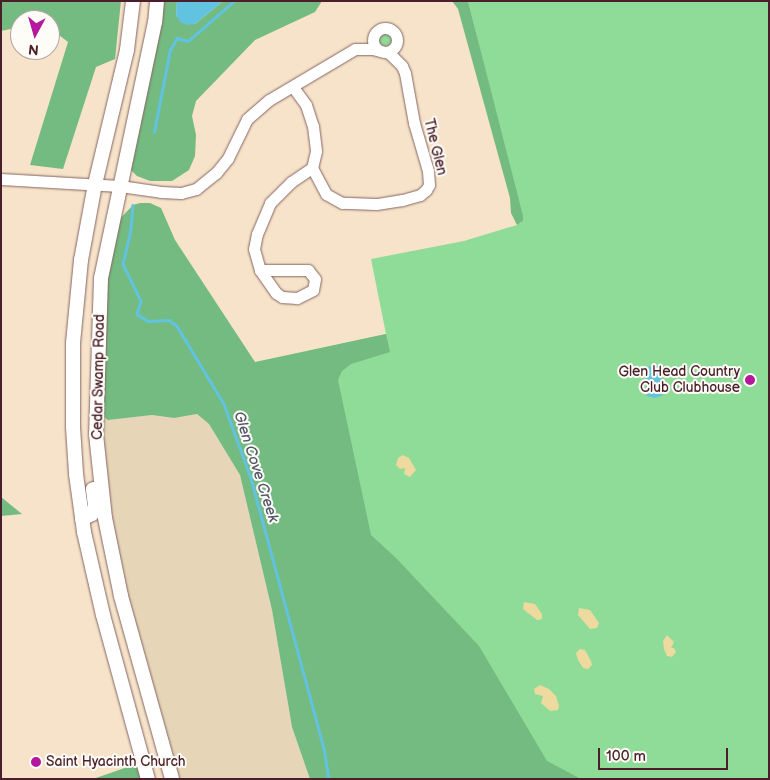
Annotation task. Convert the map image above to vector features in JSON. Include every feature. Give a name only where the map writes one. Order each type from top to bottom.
[{"type":"main road","name":"Cedar Swamp Road","points":[[133,1],[128,50],[95,184],[81,260],[73,343],[73,427],[82,519],[113,651],[148,779]]},
{"type":"main road","name":"Cedar Swamp Road","points":[[156,1],[155,22],[101,278],[97,442],[105,518],[121,596],[172,779]]},
{"type":"main road","points":[[82,519],[92,514],[95,506],[90,457],[97,442]]},
{"type":"main road","points":[[113,651],[134,645]]},
{"type":"street","name":"The Glen","points":[[1,179],[95,184],[182,193],[196,189],[216,173],[228,158],[247,120],[270,100],[355,49],[382,51],[394,57],[405,73],[414,123],[428,171],[429,185],[420,195],[402,200],[376,204],[342,203],[326,194],[312,168]]},
{"type":"street","points":[[260,270],[254,249],[257,234],[267,208],[283,189],[312,168],[316,151],[313,126],[306,105],[293,86]]},
{"type":"shaded area","points":[[197,414],[209,424],[240,475],[272,610],[292,727],[310,779],[169,779],[105,531],[102,416],[108,420],[152,415],[174,418]]},
{"type":"green space","points":[[1,1],[121,1],[115,59],[96,67],[63,169],[30,165],[68,42],[60,36],[60,10],[10,10],[10,29],[1,31]]},
{"type":"green space","points":[[157,1],[177,1],[176,16],[195,24],[223,1],[322,1],[315,12],[255,40],[196,101],[192,116],[196,135],[195,156],[189,170],[172,181],[150,181],[137,176],[130,169]]},
{"type":"green space","points":[[452,1],[468,1],[523,216],[523,221],[517,225],[511,213],[510,198],[458,9]]},
{"type":"green space","points":[[468,1],[769,1],[769,779],[549,779],[358,553],[308,351],[386,334],[371,259],[464,241],[517,225],[523,221]]},
{"type":"green space","points":[[382,32],[388,32],[392,39],[388,46],[382,46],[378,42],[378,36]]},
{"type":"green space","points":[[150,203],[161,208],[175,240],[255,362],[386,334],[390,352],[351,364],[342,371],[338,380],[371,535],[396,558],[479,646],[547,761],[581,779],[310,779],[292,727],[272,610],[240,475],[209,424],[197,414],[174,418],[152,415],[108,420],[102,416],[104,277],[118,221],[133,205]]},
{"type":"green space","points":[[1,497],[22,514],[1,516]]},
{"type":"green space","points":[[142,762],[143,779],[93,779]]},
{"type":"sand","points":[[403,455],[409,458],[416,470],[410,477],[404,474],[405,468],[400,469],[396,465],[398,458]]},
{"type":"sand","points":[[524,602],[535,604],[542,614],[542,619],[537,620],[523,609]]},
{"type":"sand","points":[[579,608],[590,610],[599,623],[597,628],[590,629],[578,615]]},
{"type":"sand","points":[[667,635],[674,642],[671,648],[674,648],[676,652],[672,657],[667,656],[664,649],[663,641]]},
{"type":"sand","points":[[580,649],[585,650],[591,661],[592,665],[588,669],[583,668],[578,660],[576,653]]},
{"type":"sand","points":[[540,685],[549,689],[556,696],[559,706],[558,710],[550,711],[541,703],[543,696],[535,694],[534,689]]},
{"type":"water","points":[[177,1],[223,1],[195,24],[187,25],[180,22],[176,15]]},
{"type":"water","points":[[660,365],[663,395],[655,398],[647,396],[644,367]]},
{"type":"waterway","name":"Glen Cove Creek","points":[[154,132],[170,50],[177,38],[188,41],[234,1]]},
{"type":"waterway","name":"Glen Cove Creek","points":[[133,205],[131,230],[123,264],[141,301],[137,314],[148,321],[169,320],[177,326],[224,404],[251,478],[324,748],[329,779]]},
{"type":"place","name":"Glen Head Country Club Clubhouse","points":[[750,380]]},
{"type":"place","name":"Saint Hyacinth Church","points":[[36,762]]}]
